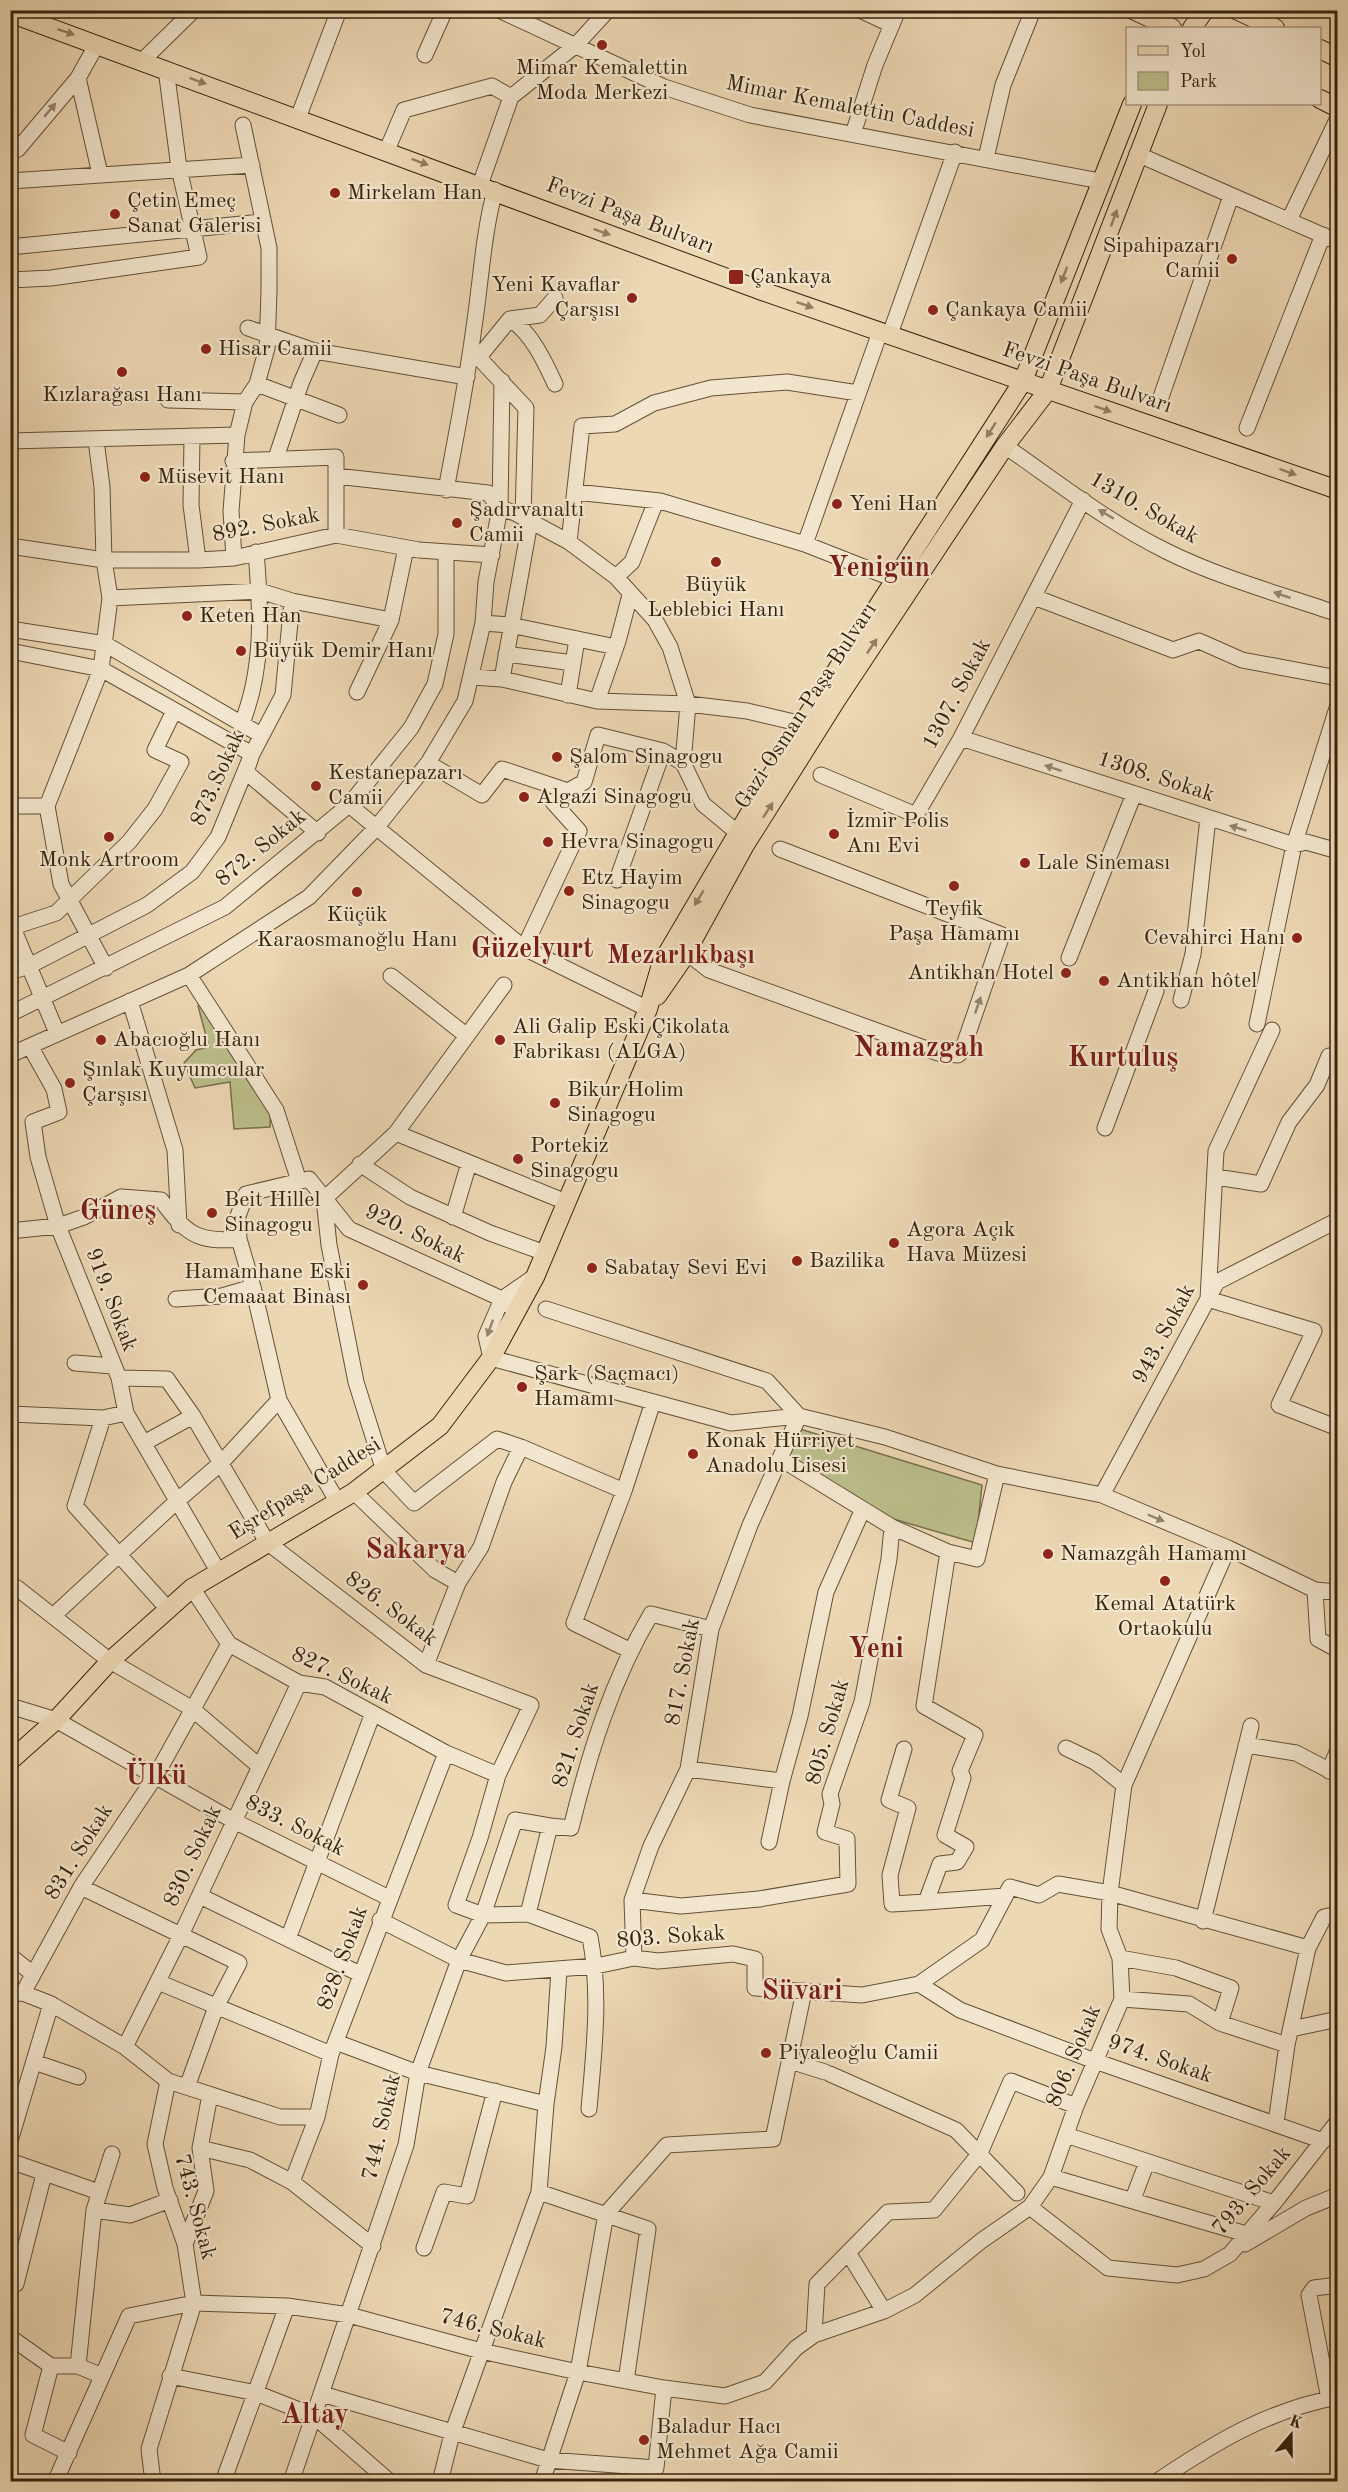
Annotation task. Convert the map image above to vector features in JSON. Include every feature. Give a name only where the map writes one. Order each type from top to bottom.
[{"type":"main road","points":[[1132,10],[1168,23]]},
{"type":"main road","points":[[1193,27],[1205,10]]},
{"type":"main road","points":[[1236,10],[1273,27]]},
{"type":"main road","name":"Fevzi Paşa Bulvarı","points":[[10,13],[387,150],[588,227],[1338,490]]},
{"type":"main road","points":[[1321,50],[1338,58]]},
{"type":"main road","points":[[1321,100],[1337,114]]},
{"type":"main road","name":"Gazi Osman Paşa Bulvarı","points":[[687,948],[738,833],[802,724],[1023,381],[1132,105]]},
{"type":"main road","name":"Gazi Osman Paşa Bulvarı","points":[[687,948],[745,845],[837,699],[1005,446],[1048,390],[1158,105]]},
{"type":"main road","points":[[660,968],[687,948]]},
{"type":"main road","name":"Eşrefpaşa Caddesi","points":[[10,1761],[56,1720],[110,1661],[192,1588],[354,1492],[440,1426],[491,1358],[517,1312],[545,1253],[648,1010],[660,968],[687,948]]},
{"type":"main road","name":"Eşrefpaşa Caddesi","points":[[648,1010],[687,948]]},
{"type":"street","points":[[143,60],[194,10]]},
{"type":"street","points":[[298,118],[339,10]]},
{"type":"street","points":[[425,54],[445,10]]},
{"type":"street","points":[[446,490],[466,377],[474,356],[488,188],[511,98],[576,45],[608,10]]},
{"type":"street","points":[[853,134],[875,65],[895,18],[860,10]]},
{"type":"street","points":[[986,158],[1003,85],[1033,10]]},
{"type":"street","name":"Mimar Kemalettin Caddesi","points":[[501,11],[664,87],[750,114],[1100,181]]},
{"type":"street","points":[[10,153],[18,149],[78,78],[97,44]]},
{"type":"street","points":[[10,280],[51,278],[199,257],[178,168],[166,69]]},
{"type":"street","points":[[78,78],[100,174]]},
{"type":"street","points":[[387,150],[404,110],[492,86],[511,98]]},
{"type":"street","points":[[1289,220],[1337,114]]},
{"type":"street","points":[[234,558],[231,511],[233,461],[245,402],[257,384],[267,348],[268,333],[269,248],[243,125]]},
{"type":"street","points":[[805,544],[858,393],[885,333],[955,152]]},
{"type":"street","points":[[1137,154],[1338,242]]},
{"type":"street","points":[[10,181],[178,168],[252,165]]},
{"type":"street","points":[[1161,397],[1231,196]]},
{"type":"street","points":[[10,247],[262,222]]},
{"type":"street","points":[[1247,428],[1323,235]]},
{"type":"street","points":[[474,356],[510,319],[540,315],[555,298]]},
{"type":"street","points":[[510,319],[519,325],[546,364],[555,384]]},
{"type":"street","points":[[249,328],[315,351],[466,377]]},
{"type":"street","points":[[276,458],[315,351]]},
{"type":"street","points":[[474,356],[502,381],[526,408],[526,520],[502,679]]},
{"type":"street","points":[[10,1055],[31,1048],[57,1033],[189,975],[309,897],[376,828],[428,763],[465,701],[483,623],[486,582],[500,508],[502,381]]},
{"type":"street","points":[[568,542],[582,426],[615,424],[649,408],[654,403],[711,388],[787,382],[858,393]]},
{"type":"street","points":[[257,384],[339,415]]},
{"type":"street","points":[[168,400],[245,402]]},
{"type":"street","points":[[10,441],[237,435]]},
{"type":"street","points":[[192,436],[191,506],[198,560]]},
{"type":"street","points":[[96,440],[102,487],[104,560],[110,598],[105,644],[101,669],[47,806],[61,884],[105,969]]},
{"type":"street","name":"1310. Sokak","points":[[1005,446],[1083,500],[1164,550],[1190,562],[1338,614]]},
{"type":"street","points":[[233,461],[336,457],[336,535]]},
{"type":"street","points":[[336,476],[488,493],[500,508],[568,542],[616,577],[655,620],[670,647],[688,704],[683,764]]},
{"type":"street","points":[[575,492],[656,501],[805,544],[894,579]]},
{"type":"street","name":"1307. Sokak","points":[[821,775],[916,815],[961,738],[1083,500]]},
{"type":"street","points":[[616,577],[632,561],[656,501]]},
{"type":"street","name":"892. Sokak","points":[[10,546],[104,560],[198,560],[234,558],[336,535],[406,548],[492,555]]},
{"type":"street","points":[[357,692],[391,620],[406,548]]},
{"type":"street","points":[[242,723],[253,695],[261,629],[256,552]]},
{"type":"street","name":"872. Sokak","points":[[10,1014],[105,969],[225,907],[318,833],[349,805],[411,728],[435,684],[446,634],[446,553]]},
{"type":"street","points":[[110,598],[260,591],[292,601],[391,620]]},
{"type":"street","points":[[597,701],[616,647],[630,595]]},
{"type":"street","points":[[1034,597],[1173,650],[1199,641],[1242,660],[1338,678]]},
{"type":"street","name":"873.Sokak","points":[[10,972],[29,966],[147,905],[192,872],[219,837],[252,754],[283,694],[292,601]]},
{"type":"street","points":[[483,623],[510,625],[616,647]]},
{"type":"street","points":[[10,629],[105,644],[261,735]]},
{"type":"street","points":[[568,695],[577,639]]},
{"type":"street","points":[[10,651],[101,669],[252,754],[246,772],[318,833]]},
{"type":"street","points":[[506,654],[573,663]]},
{"type":"street","points":[[472,677],[502,679],[597,701],[688,704],[747,711],[802,724]]},
{"type":"street","points":[[1257,1024],[1294,845],[1338,705]]},
{"type":"street","points":[[57,1033],[12,928],[57,913],[129,842],[155,809],[181,762],[155,750],[174,711]]},
{"type":"street","points":[[524,948],[579,831],[553,802],[584,782],[598,735],[663,752],[683,764],[704,804],[738,833]]},
{"type":"street","name":"1308. Sokak","points":[[961,738],[1294,845],[1306,842],[1338,851]]},
{"type":"street","points":[[617,880],[663,752]]},
{"type":"street","points":[[428,763],[482,795],[502,769],[568,791]]},
{"type":"street","points":[[1069,958],[1134,794]]},
{"type":"street","points":[[349,805],[524,948],[648,1010]]},
{"type":"street","points":[[10,806],[47,806]]},
{"type":"street","points":[[1180,1000],[1193,954],[1208,818]]},
{"type":"street","points":[[687,948],[709,970],[914,1044],[949,1055],[958,1055],[962,1051],[1002,935],[780,849]]},
{"type":"street","points":[[687,948],[712,961]]},
{"type":"street","points":[[687,948],[712,961],[906,1033],[914,1044]]},
{"type":"street","points":[[189,975],[276,1110],[299,1182],[246,1194],[238,1216],[239,1239],[253,1287],[279,1400],[337,1501]]},
{"type":"street","points":[[391,976],[467,1036]]},
{"type":"street","points":[[504,985],[396,1133],[324,1199],[329,1245],[356,1382],[384,1471],[414,1503],[497,1439],[624,1491]]},
{"type":"street","points":[[1105,1128],[1156,991]]},
{"type":"street","points":[[130,1001],[175,1150],[179,1225]]},
{"type":"street","points":[[1272,1030],[1216,1151],[1208,1299],[1314,1330],[1280,1405],[1338,1428]]},
{"type":"street","name":"919. Sokak","points":[[31,1048],[54,1089],[59,1112],[33,1122],[38,1157],[58,1226],[116,1372],[126,1413],[218,1571]]},
{"type":"street","points":[[1216,1177],[1261,1184],[1289,1122],[1317,1084],[1329,1056]]},
{"type":"street","points":[[396,1133],[566,1202]]},
{"type":"street","points":[[453,1217],[468,1163]]},
{"type":"street","points":[[360,1164],[410,1197],[453,1217],[545,1253]]},
{"type":"street","name":"920. Sokak","points":[[299,1182],[309,1179],[349,1229],[502,1299],[517,1312]]},
{"type":"street","points":[[10,1231],[58,1226],[84,1217],[122,1197],[161,1200],[179,1225],[211,1242],[239,1239]]},
{"type":"street","name":"943. Sokak","points":[[1102,1495],[1217,1282],[1338,1220]]},
{"type":"street","points":[[535,1276],[502,1299],[486,1336],[491,1358],[731,1423],[799,1416],[885,1437],[997,1474],[1102,1495],[1227,1548],[1315,1590],[1338,1592]]},
{"type":"street","points":[[176,1299],[222,1296],[253,1287]]},
{"type":"street","points":[[546,1309],[767,1382],[799,1416]]},
{"type":"street","points":[[75,1363],[116,1372]]},
{"type":"street","name":"826. Sokak","points":[[116,1372],[167,1379],[193,1416],[267,1542],[426,1665],[531,1705],[498,1775],[480,1838],[456,1905],[483,1915],[528,1914],[590,1937],[596,1966]]},
{"type":"street","points":[[53,1616],[221,1463],[279,1400]]},
{"type":"street","points":[[629,1650],[574,1623],[624,1491],[653,1402]]},
{"type":"street","points":[[10,1414],[103,1418],[126,1413]]},
{"type":"street","points":[[144,1443],[193,1416]]},
{"type":"street","name":"817. Sokak","points":[[634,1958],[632,1900],[651,1846],[688,1769],[711,1629],[750,1525],[799,1416]]},
{"type":"street","points":[[103,1418],[75,1506],[168,1609]]},
{"type":"street","points":[[426,1665],[458,1583],[481,1547],[504,1482],[521,1447]]},
{"type":"street","points":[[781,1459],[862,1511],[892,1527],[948,1552],[977,1559],[997,1474]]},
{"type":"street","points":[[354,1492],[435,1570],[458,1583]]},
{"type":"street","points":[[770,1842],[826,1592],[862,1511]]},
{"type":"street","name":"805. Sokak","points":[[632,1900],[681,1906],[759,1899],[848,1884],[847,1839],[825,1832],[832,1804],[830,1794],[862,1702],[889,1559],[892,1527]]},
{"type":"street","name":"806. Sokak","points":[[981,2241],[1030,2207],[1051,2177],[1076,2106],[1122,1999],[1120,1958],[1109,1929],[1110,1893],[1124,1785],[1227,1548]]},
{"type":"street","points":[[927,1902],[940,1864],[957,1862],[966,1847],[945,1834],[963,1778],[960,1771],[975,1735],[924,1706],[948,1552]]},
{"type":"street","points":[[10,1585],[17,1588],[110,1661],[191,1708],[259,1766]]},
{"type":"street","name":"827. Sokak","points":[[192,1588],[228,1644],[299,1683],[325,1687],[446,1754],[498,1775]]},
{"type":"street","points":[[1315,1590],[1318,1639],[1338,1650]]},
{"type":"street","name":"821. Sokak","points":[[550,1826],[571,1828],[585,1769],[629,1650],[651,1614],[711,1629]]},
{"type":"street","name":"831. Sokak","points":[[17,1994],[32,1973],[81,1887],[155,1777],[228,1644]]},
{"type":"street","name":"830. Sokak","points":[[125,2047],[200,1896],[299,1683]]},
{"type":"street","name":"833. Sokak","points":[[10,1706],[56,1720],[234,1821],[316,1864],[389,1898]]},
{"type":"street","points":[[288,1939],[372,1713]]},
{"type":"street","points":[[1203,1921],[1251,1726]]},
{"type":"street","points":[[1246,1745],[1296,1753],[1333,1773],[1338,1750]]},
{"type":"street","points":[[1066,1748],[1095,1762],[1124,1785]]},
{"type":"street","points":[[904,1749],[889,1800],[908,1808],[890,1875],[892,1904],[1005,1896],[1010,1887],[1039,1895],[1058,1884],[1110,1893],[1203,1921],[1308,1947]]},
{"type":"street","name":"828. Sokak","points":[[292,2182],[316,2116],[333,2048],[380,1920],[446,1754]]},
{"type":"street","points":[[688,1769],[782,1781]]},
{"type":"street","name":"744. Sokak","points":[[291,2481],[406,2145],[418,2073],[459,1960],[483,1915],[515,1820],[550,1826]]},
{"type":"street","points":[[528,1914],[550,1826]]},
{"type":"street","points":[[81,1887],[239,1963],[216,2007],[187,2087]]},
{"type":"street","points":[[200,1896],[360,1974]]},
{"type":"street","name":"803. Sokak","points":[[380,1920],[459,1960],[506,1973],[596,1966],[634,1958],[658,1961],[733,1954],[755,1959],[755,1988],[862,1995],[919,1984],[982,1940],[1005,1896]]},
{"type":"street","points":[[1276,2123],[1287,2045],[1308,1947],[1324,1917],[1338,1914]]},
{"type":"street","points":[[10,1956],[32,1973]]},
{"type":"street","points":[[1120,1958],[1176,1968],[1231,1988],[1220,2023]]},
{"type":"street","points":[[589,2109],[596,2031],[596,1966]]},
{"type":"street","points":[[440,2481],[481,2351],[539,2192],[546,2104],[554,2047],[559,1970]]},
{"type":"street","points":[[158,1982],[216,2007],[333,2048],[418,2073],[546,2104]]},
{"type":"street","name":"974. Sokak","points":[[919,1984],[960,2010],[1095,2061],[1323,2141]]},
{"type":"street","points":[[542,2481],[578,2372],[606,2214],[667,2145],[773,2139],[804,1991]]},
{"type":"street","points":[[17,1994],[51,2004],[125,2047],[168,2082],[280,2117],[316,2116]]},
{"type":"street","points":[[1122,1999],[1189,2004],[1220,2023],[1287,2045]]},
{"type":"street","points":[[10,2141],[51,2004]]},
{"type":"street","points":[[1291,2029],[1338,2019]]},
{"type":"street","points":[[790,2061],[827,2073],[956,2130],[1017,2193]]},
{"type":"street","points":[[34,2062],[78,2077]]},
{"type":"street","points":[[814,2335],[817,2284],[888,2212],[934,2210],[980,2153],[1011,2081],[1076,2106]]},
{"type":"street","name":"743. Sokak","points":[[153,2481],[149,2449],[194,2303],[185,2244],[154,2144],[168,2082]]},
{"type":"street","points":[[424,2248],[444,2192],[467,2196],[495,2091]]},
{"type":"street","points":[[185,2244],[206,2191],[200,2148],[210,2095]]},
{"type":"street","name":"793. Sokak","points":[[1030,2207],[1108,2268],[1177,2275],[1204,2269],[1230,2254],[1274,2203],[1338,2121]]},
{"type":"street","points":[[1066,2135],[1274,2203]]},
{"type":"street","points":[[200,2148],[250,2160],[292,2182],[373,2246]]},
{"type":"street","points":[[78,2366],[94,2210],[112,2154]]},
{"type":"street","points":[[10,2161],[99,2192]]},
{"type":"street","points":[[1133,2199],[1147,2162]]},
{"type":"street","points":[[10,2282],[16,2284],[44,2174]]},
{"type":"street","points":[[1051,2177],[1133,2199],[1246,2234]]},
{"type":"street","points":[[539,2192],[648,2229],[626,2381]]},
{"type":"street","points":[[1230,2254],[1260,2233],[1306,2208],[1338,2195]]},
{"type":"street","points":[[94,2210],[130,2215],[170,2200]]},
{"type":"street","name":"746. Sokak","points":[[55,2481],[129,2316],[194,2303],[287,2306],[349,2315],[481,2351],[578,2372],[664,2388],[725,2396],[765,2382],[796,2348],[814,2335],[884,2311],[915,2295],[981,2241]]},
{"type":"street","points":[[849,2253],[884,2311]]},
{"type":"street","points":[[1156,2481],[1203,2450],[1264,2417],[1333,2398],[1309,2295],[1314,2288],[1338,2285]]},
{"type":"street","points":[[223,2481],[287,2306]]},
{"type":"street","points":[[10,2337],[51,2366],[78,2366],[102,2376]]},
{"type":"street","points":[[51,2366],[33,2435],[69,2453]]},
{"type":"street","points":[[170,2376],[256,2393],[314,2416],[390,2481]]},
{"type":"street","points":[[322,2394],[548,2460],[657,2475],[664,2388]]},
{"type":"green space","points":[[206,1001],[271,1103],[270,1127],[234,1129],[230,1082],[195,1088],[184,1063],[196,1050],[209,1047],[198,1006]]},
{"type":"green space","points":[[800,1429],[982,1485],[976,1543],[869,1512],[783,1459]]},
{"type":"place","name":"Mimar Kemalettin Moda Merkezi","points":[[602,45]]},
{"type":"place","name":"Mirkelam Han","points":[[335,193]]},
{"type":"place","name":"Çetin Emeç Sanat Galerisi","points":[[115,214]]},
{"type":"place","name":"Sipahipazarı Camii","points":[[1232,259]]},
{"type":"place","name":"Çankaya","points":[[736,277]]},
{"type":"place","name":"Yeni Kavaflar Çarşısı","points":[[632,298]]},
{"type":"place","name":"Çankaya Camii","points":[[933,310]]},
{"type":"place","name":"Hisar Camii","points":[[206,349]]},
{"type":"place","name":"Kızlarağası Hanı","points":[[122,372]]},
{"type":"place","name":"Müsevit Hanı","points":[[145,477]]},
{"type":"place","name":"Yeni Han","points":[[837,504]]},
{"type":"place","name":"Şadırvanaltı Camii","points":[[457,523]]},
{"type":"place","name":"Büyük Leblebici Hanı","points":[[716,562]]},
{"type":"place","name":"Keten Han","points":[[187,616]]},
{"type":"place","name":"Büyük Demir Hanı","points":[[241,651]]},
{"type":"place","name":"Şalom Sinagogu","points":[[557,757]]},
{"type":"place","name":"Kestanepazarı Camii","points":[[316,786]]},
{"type":"place","name":"Algazi Sinagogu","points":[[524,797]]},
{"type":"place","name":"İzmir Polis Anı Evi","points":[[834,834]]},
{"type":"place","name":"Monk Artroom","points":[[109,837]]},
{"type":"place","name":"Hevra Sinagogu","points":[[548,842]]},
{"type":"place","name":"Lale Sineması","points":[[1025,863]]},
{"type":"place","name":"Teyfik Paşa Hamamı","points":[[954,886]]},
{"type":"place","name":"Etz Hayim Sinagogu","points":[[569,891]]},
{"type":"place","name":"Küçük Karaosmanoğlu Hanı","points":[[357,892]]},
{"type":"place","name":"Cevahirci Hanı","points":[[1297,938]]},
{"type":"place","name":"Antikhan Hotel","points":[[1066,973]]},
{"type":"place","name":"Antikhan hôtel","points":[[1104,981]]},
{"type":"place","name":"Abacıoğlu Hanı","points":[[101,1040]]},
{"type":"place","name":"Ali Galip Eski Çikolata Fabrikası (ALGA)","points":[[500,1040]]},
{"type":"place","name":"Şınlak Kuyumcular Çarşısı","points":[[70,1083]]},
{"type":"place","name":"Bikur Holim Sinagogu","points":[[555,1103]]},
{"type":"place","name":"Portekiz Sinagogu","points":[[518,1159]]},
{"type":"place","name":"Beit Hillel Sinagogu","points":[[212,1213]]},
{"type":"place","name":"Agora Açık Hava Müzesi","points":[[894,1243]]},
{"type":"place","name":"Bazilika","points":[[797,1261]]},
{"type":"place","name":"Sabatay Sevi Evi","points":[[592,1268]]},
{"type":"place","name":"Hamamhane Eski Cemaaat Binası","points":[[363,1285]]},
{"type":"place","name":"Şark (Saçmacı) Hamamı","points":[[522,1387]]},
{"type":"place","name":"Konak Hürriyet Anadolu Lisesi","points":[[693,1454]]},
{"type":"place","name":"Namazgâh Hamamı","points":[[1048,1554]]},
{"type":"place","name":"Kemal Atatürk Ortaokulu","points":[[1165,1581]]},
{"type":"place","name":"Piyaleoğlu Camii","points":[[766,2053]]},
{"type":"place","name":"Baladur Hacı Mehmet Ağa Camii","points":[[644,2440]]},
{"type":"district","name":"Yenigün","points":[[879,569]]},
{"type":"district","name":"Güzelyurt","points":[[532,950]]},
{"type":"district","name":"Mezarlıkbaşı","points":[[681,956]]},
{"type":"district","name":"Namazgah","points":[[919,1049]]},
{"type":"district","name":"Kurtuluş","points":[[1123,1059]]},
{"type":"district","name":"Güneş","points":[[118,1212]]},
{"type":"district","name":"Sakarya","points":[[416,1551]]},
{"type":"district","name":"Yeni","points":[[876,1650]]},
{"type":"district","name":"Ülkü","points":[[156,1777]]},
{"type":"district","name":"Süvari","points":[[802,1992]]},
{"type":"district","name":"Altay","points":[[315,2416]]}]
